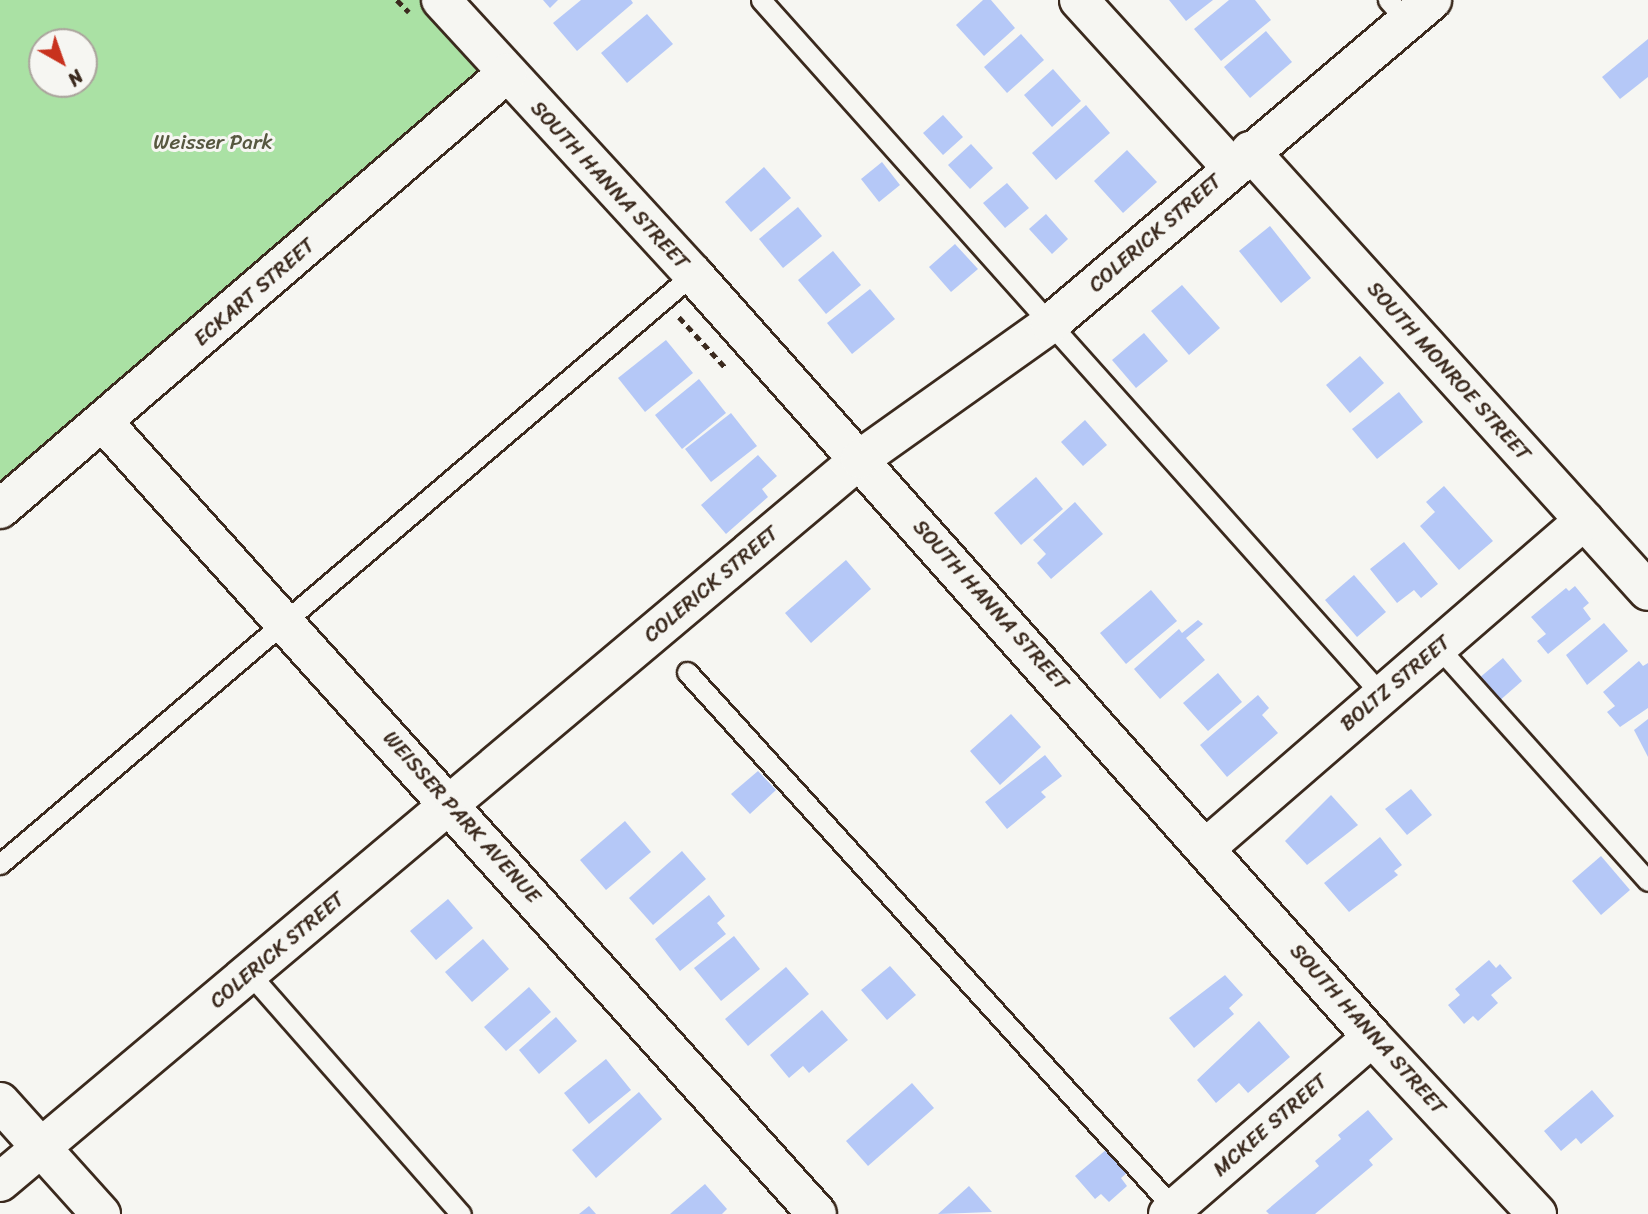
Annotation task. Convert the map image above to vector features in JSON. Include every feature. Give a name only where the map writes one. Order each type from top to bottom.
[{"type":"street","name":"SOUTH HANNA STREET","points":[[441,0],[860,459],[1372,1037],[1537,1214]]},
{"type":"street","name":"SOUTH MONROE STREET","points":[[1079,0],[1240,159],[1584,520],[1648,591]]},
{"type":"street","name":"COLERICK STREET","points":[[0,1182],[860,459],[1050,324],[1409,7]]},
{"type":"street","name":"ECKART STREET","points":[[0,509],[507,73]]},
{"type":"street","name":"WEISSER PARK AVENUE","points":[[103,422],[451,804],[817,1214]]},
{"type":"street","name":"BOLTZ STREET","points":[[1206,847],[1584,520]]},
{"type":"street","name":"MCKEE STREET","points":[[1174,1212],[1372,1037]]},
{"type":"street","points":[[0,1102],[102,1214]]},
{"type":"lane","points":[[761,0],[1381,694]]},
{"type":"lane","points":[[0,864],[693,274]]},
{"type":"lane","points":[[1438,647],[1648,881]]},
{"type":"lane","points":[[687,672],[1174,1212]]},
{"type":"lane","points":[[249,973],[461,1214]]},
{"type":"green space","name":"Weisser Park","points":[[0,0],[441,0],[507,73],[0,509]]},
{"type":"building","points":[[543,0],[558,0],[550,8]]},
{"type":"building","points":[[581,0],[631,0],[633,3],[577,51],[553,23]]},
{"type":"building","points":[[983,0],[991,0],[1015,28],[984,56],[956,25]]},
{"type":"building","points":[[1169,0],[1213,0],[1186,21]]},
{"type":"building","points":[[1229,0],[1255,0],[1271,20],[1221,61],[1194,29]]},
{"type":"building","points":[[647,14],[673,44],[627,83],[601,53]]},
{"type":"building","points":[[1266,31],[1292,62],[1250,98],[1224,67]]},
{"type":"building","points":[[1021,34],[1044,60],[1007,93],[984,67]]},
{"type":"building","points":[[1648,39],[1648,77],[1620,99],[1602,77]]},
{"type":"building","points":[[1053,69],[1081,101],[1052,127],[1024,95]]},
{"type":"building","points":[[1086,105],[1110,133],[1056,180],[1032,153]]},
{"type":"building","points":[[943,115],[963,137],[943,155],[923,133]]},
{"type":"building","points":[[971,144],[993,168],[970,189],[948,165]]},
{"type":"building","points":[[1127,150],[1157,182],[1123,213],[1094,181]]},
{"type":"building","points":[[882,162],[900,185],[879,202],[861,179]]},
{"type":"building","points":[[764,167],[791,198],[751,232],[725,202]]},
{"type":"building","points":[[1007,183],[1029,208],[1005,228],[983,203]]},
{"type":"building","points":[[798,207],[822,236],[783,268],[759,239]]},
{"type":"building","points":[[1046,214],[1068,239],[1052,254],[1029,229]]},
{"type":"building","points":[[1270,226],[1311,278],[1281,303],[1239,251]]},
{"type":"building","points":[[955,244],[978,269],[951,292],[929,267]]},
{"type":"building","points":[[833,251],[861,285],[826,314],[798,280]]},
{"type":"building","points":[[1182,285],[1220,328],[1189,355],[1151,311]]},
{"type":"building","points":[[870,289],[895,319],[852,354],[827,323]]},
{"type":"building","points":[[1144,333],[1168,361],[1136,388],[1112,360]]},
{"type":"building","points":[[666,340],[693,373],[645,412],[618,378]]},
{"type":"building","points":[[1360,356],[1384,383],[1350,413],[1326,385]]},
{"type":"building","points":[[699,379],[726,413],[682,449],[655,415]]},
{"type":"building","points":[[1399,392],[1423,422],[1377,459],[1352,429]]},
{"type":"building","points":[[731,413],[757,446],[711,482],[685,449]]},
{"type":"building","points":[[1085,420],[1107,445],[1083,466],[1061,442]]},
{"type":"building","points":[[758,455],[777,476],[762,489],[768,497],[726,534],[701,505]]},
{"type":"building","points":[[1036,477],[1063,509],[1021,545],[994,513]]},
{"type":"building","points":[[1444,486],[1493,541],[1459,570],[1420,526],[1435,512],[1426,502]]},
{"type":"building","points":[[1075,502],[1103,534],[1051,579],[1037,563],[1046,554],[1033,540]]},
{"type":"building","points":[[1404,542],[1438,584],[1421,598],[1414,590],[1397,603],[1370,569]]},
{"type":"building","points":[[846,560],[871,589],[811,643],[785,613]]},
{"type":"building","points":[[1354,575],[1386,612],[1357,637],[1325,600]]},
{"type":"building","points":[[1575,586],[1589,603],[1583,608],[1591,619],[1548,654],[1537,641],[1546,634],[1531,617],[1566,588],[1569,591]]},
{"type":"building","points":[[1151,590],[1177,621],[1126,664],[1100,633]]},
{"type":"building","points":[[1198,620],[1203,624],[1186,638],[1205,660],[1160,699],[1134,669],[1179,629],[1182,633]]},
{"type":"building","points":[[1604,623],[1628,651],[1587,685],[1566,655]]},
{"type":"building","points":[[1503,658],[1522,681],[1498,702],[1478,679]]},
{"type":"building","points":[[1639,661],[1643,666],[1648,663],[1648,708],[1620,727],[1607,712],[1615,706],[1603,692]]},
{"type":"building","points":[[1218,673],[1242,702],[1208,731],[1183,703]]},
{"type":"building","points":[[1258,695],[1269,708],[1262,715],[1278,733],[1227,777],[1200,745]]},
{"type":"building","points":[[1011,714],[1041,747],[1000,785],[970,751]]},
{"type":"building","points":[[1648,719],[1648,757],[1634,730]]},
{"type":"building","points":[[1045,755],[1062,776],[1041,792],[1046,797],[1007,829],[985,802]]},
{"type":"building","points":[[758,771],[776,790],[750,814],[731,794]]},
{"type":"building","points":[[1411,789],[1432,815],[1407,835],[1385,809]]},
{"type":"building","points":[[1331,795],[1358,825],[1307,865],[1285,841]]},
{"type":"building","points":[[625,821],[651,852],[606,890],[580,860]]},
{"type":"building","points":[[1380,837],[1402,865],[1394,871],[1398,875],[1349,912],[1324,883]]},
{"type":"building","points":[[682,851],[706,879],[653,925],[629,898]]},
{"type":"building","points":[[1601,856],[1630,890],[1601,915],[1572,881]]},
{"type":"building","points":[[709,895],[725,916],[717,923],[726,934],[680,971],[655,939]]},
{"type":"building","points":[[448,899],[473,928],[436,960],[410,931]]},
{"type":"building","points":[[734,936],[760,969],[721,1001],[694,968]]},
{"type":"building","points":[[483,939],[509,969],[472,1002],[445,972]]},
{"type":"building","points":[[1489,960],[1496,968],[1500,964],[1512,978],[1491,995],[1498,1003],[1478,1021],[1473,1016],[1464,1024],[1448,1005],[1460,995],[1455,989]]},
{"type":"building","points":[[890,966],[916,995],[887,1020],[861,990]]},
{"type":"building","points":[[786,967],[809,994],[748,1046],[725,1019]]},
{"type":"building","points":[[1225,975],[1243,995],[1229,1008],[1234,1014],[1194,1048],[1169,1018]]},
{"type":"building","points":[[529,987],[551,1012],[506,1051],[484,1027]]},
{"type":"building","points":[[822,1010],[848,1040],[809,1073],[803,1066],[789,1078],[770,1055]]},
{"type":"building","points":[[556,1017],[577,1041],[539,1074],[519,1050]]},
{"type":"building","points":[[1259,1021],[1290,1057],[1248,1093],[1239,1083],[1216,1103],[1197,1080]]},
{"type":"building","points":[[606,1059],[631,1090],[589,1124],[564,1093]]},
{"type":"building","points":[[912,1083],[934,1108],[868,1166],[846,1141]]},
{"type":"building","points":[[1592,1090],[1614,1116],[1581,1144],[1576,1138],[1561,1151],[1544,1131]]},
{"type":"building","points":[[639,1092],[662,1119],[596,1178],[572,1150]]},
{"type":"building","points":[[1368,1110],[1393,1139],[1369,1160],[1373,1165],[1315,1214],[1269,1214],[1266,1211],[1319,1166],[1315,1161],[1341,1139],[1338,1135]]},
{"type":"building","points":[[1107,1149],[1127,1173],[1121,1178],[1127,1186],[1109,1202],[1101,1194],[1095,1199],[1075,1176]]},
{"type":"building","points":[[705,1184],[727,1209],[722,1214],[670,1214]]},
{"type":"building","points":[[969,1186],[992,1212],[938,1214]]},
{"type":"building","points":[[589,1206],[596,1214],[579,1214]]}]
